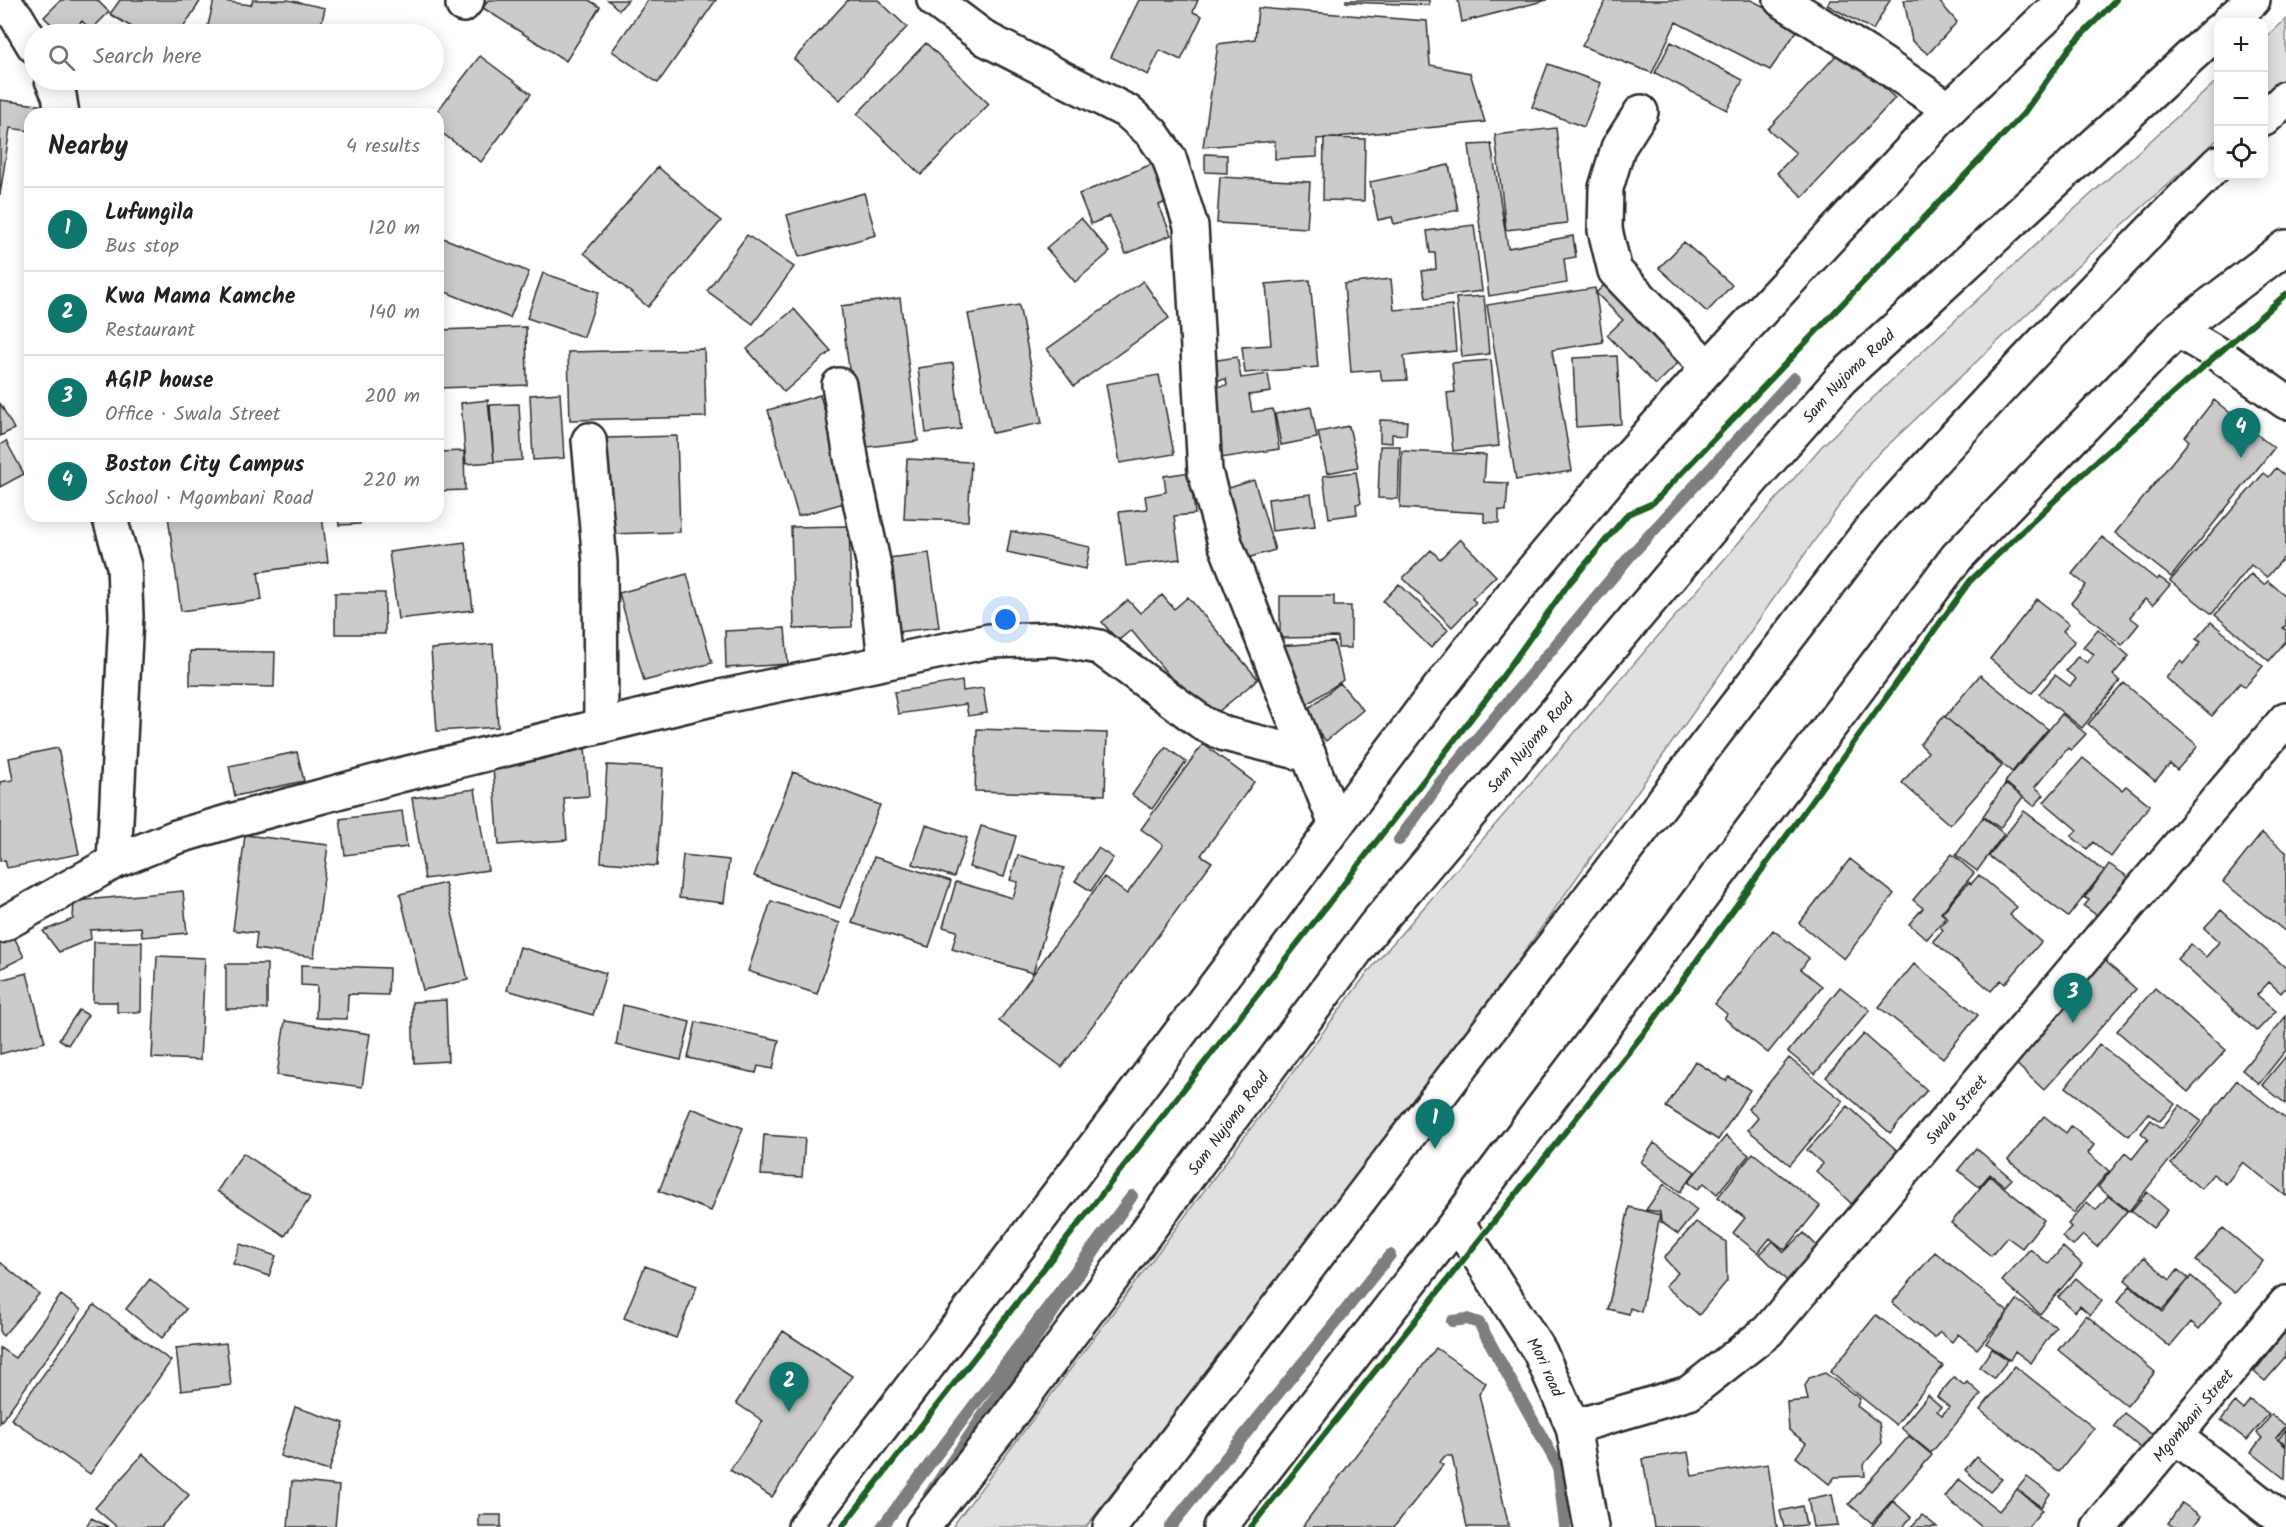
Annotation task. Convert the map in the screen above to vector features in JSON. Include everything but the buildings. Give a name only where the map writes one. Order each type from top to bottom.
[{"type":"street","points":[[934,0],[986,39],[1128,112],[1152,133],[1169,158],[1191,226],[1205,472],[1225,543],[1336,825]]},
{"type":"street","points":[[1781,0],[1871,56],[1949,109]]},
{"type":"street","points":[[805,1527],[1336,825],[1517,590],[1617,470],[1708,368],[1949,109],[2064,0]]},
{"type":"street","points":[[2233,18],[2253,0]]},
{"type":"street","points":[[0,1],[16,16],[24,29]]},
{"type":"street","name":"Sam Nujoma Road","points":[[923,1527],[1002,1426],[1373,928],[1752,480],[1841,379],[2214,35]]},
{"type":"street","points":[[57,90],[61,108]]},
{"type":"street","points":[[2268,115],[2286,98]]},
{"type":"street","points":[[1641,112],[1618,148],[1606,188],[1605,230],[1615,271],[1708,368]]},
{"type":"street","points":[[1110,1527],[1870,530],[1972,416],[2091,290],[2214,168]]},
{"type":"street","points":[[1220,1527],[1457,1222],[1957,557],[2177,330],[2286,247]]},
{"type":"street","points":[[2177,330],[2216,353],[2286,402]]},
{"type":"street","points":[[839,385],[852,463],[875,571],[885,660]]},
{"type":"street","points":[[589,440],[600,562],[601,726]]},
{"type":"street","points":[[111,522],[124,566],[126,616],[114,862]]},
{"type":"street","points":[[0,926],[114,862],[176,837],[234,820],[601,726],[885,660],[988,640],[1056,639],[1099,647],[1204,724],[1225,734],[1309,755]]},
{"type":"street","name":"Swala Street","points":[[1573,1427],[1689,1393],[1768,1330],[2286,719]]},
{"type":"street","name":"Mori road","points":[[1457,1222],[1540,1352],[1573,1427],[1592,1527]]},
{"type":"street","name":"Mgombani Street","points":[[2099,1527],[2286,1303]]},
{"type":"street","points":[[2175,1436],[2286,1523]]},
{"type":"shaded area","points":[[2286,19],[2286,78],[2268,94],[2268,72],[2268,36]]},
{"type":"shaded area","points":[[2214,84],[2214,143],[2097,248],[1870,462],[1465,1036],[1086,1527],[952,1527],[1368,972],[1822,446],[2049,232]]},
{"type":"waterway","points":[[1399,840],[1439,784],[1631,555],[1794,378]]},
{"type":"waterway","points":[[882,1527],[1132,1196],[929,1495]]},
{"type":"waterway","points":[[1170,1527],[1390,1255]]},
{"type":"waterway","points":[[1452,1321],[1467,1319],[1479,1323],[1558,1466],[1565,1527]]},
{"type":"cycle path","points":[[842,1527],[1336,894],[1490,694],[1567,586],[1628,514],[1653,503],[2024,113],[2071,46],[2116,0]]},
{"type":"cycle path","points":[[1251,1527],[1651,1024],[1970,581],[2092,465],[2286,294]]},
{"type":"place","name":"Boston City Campus","points":[[2241,458]]},
{"type":"place","name":"AGIP house","points":[[2073,1023]]},
{"type":"place","name":"Lufungila","points":[[1435,1149]]},
{"type":"place","name":"Kwa Mama Kamche","points":[[789,1412]]}]
